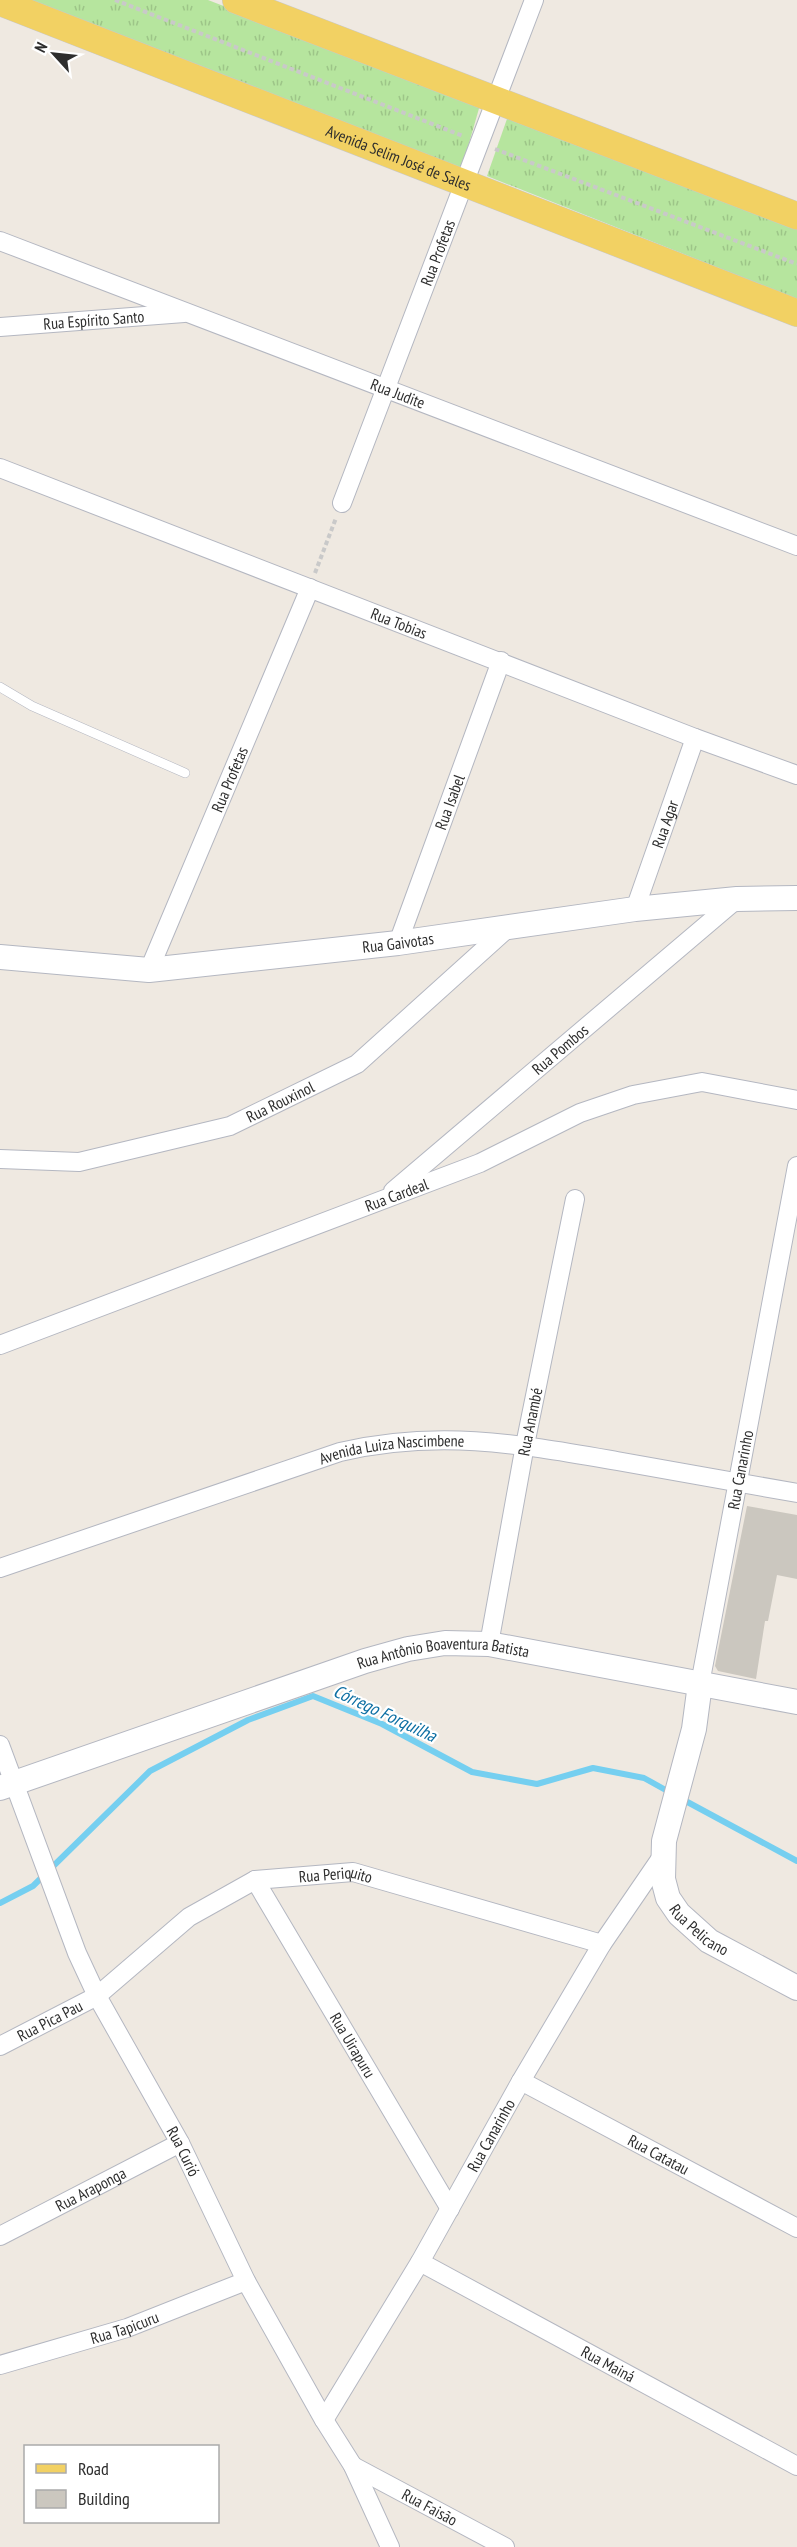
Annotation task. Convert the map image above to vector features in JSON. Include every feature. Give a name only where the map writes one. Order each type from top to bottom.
[{"type":"main road","points":[[236,0],[797,216]]},
{"type":"main road","name":"Avenida Selim José de Sales","points":[[0,2],[797,313]]},
{"type":"street","name":"Rua Profetas","points":[[342,503],[534,0]]},
{"type":"street","name":"Rua Judite","points":[[0,241],[797,546]]},
{"type":"street","name":"Rua Espírito Santo","points":[[0,327],[188,313]]},
{"type":"street","name":"Rua Tobias","points":[[0,468],[695,738],[797,775]]},
{"type":"street","name":"Rua Profetas","points":[[149,970],[310,588]]},
{"type":"street","name":"Rua Isabel","points":[[398,943],[501,661]]},
{"type":"street","name":"Rua Agar","points":[[635,909],[695,738]]},
{"type":"street","name":"Rua Gaivotas","points":[[0,957],[149,970],[398,943],[635,909],[737,899],[797,898]]},
{"type":"street","name":"Rua Pombos","points":[[382,1200],[737,899]]},
{"type":"street","name":"Rua Rouxinol","points":[[0,1158],[79,1162],[230,1126],[357,1064],[508,927]]},
{"type":"street","name":"Rua Cardeal","points":[[0,1345],[480,1163],[580,1113],[633,1095],[702,1082],[797,1100]]},
{"type":"street","name":"Rua Canarinho","points":[[668,1828],[694,1730],[736,1482],[797,1166]]},
{"type":"street","name":"Rua Anambé","points":[[489,1644],[525,1445],[575,1199]]},
{"type":"street","name":"Avenida Luiza Nascimbene","points":[[0,1568],[340,1452],[393,1441],[468,1439],[525,1445],[797,1493]]},
{"type":"street","name":"Rua Antônio Boaventura Batista","points":[[8,1786],[365,1661],[408,1649],[445,1643],[489,1644],[797,1702]]},
{"type":"street","name":"Rua Curió","points":[[0,1745],[8,1786],[29,1826],[77,1953],[97,1996],[180,2143],[246,2281],[324,2420],[353,2466],[390,2547]]},
{"type":"street","name":"Rua Pelicano","points":[[668,1828],[663,1855],[663,1879],[668,1898],[694,1930],[709,1941],[797,1988]]},
{"type":"street","name":"Rua Canarinho","points":[[324,2420],[420,2262],[521,2081],[602,1944],[663,1855]]},
{"type":"street","name":"Rua Periquito","points":[[97,1996],[189,1917],[255,1880],[353,1872],[602,1944]]},
{"type":"street","name":"Rua Uirapuru","points":[[255,1880],[450,2209]]},
{"type":"street","name":"Rua Pica Pau","points":[[0,2046],[97,1996]]},
{"type":"street","name":"Rua Catatau","points":[[521,2081],[797,2228]]},
{"type":"street","name":"Rua Araponga","points":[[0,2236],[180,2143]]},
{"type":"street","name":"Rua Mainá","points":[[420,2262],[797,2466]]},
{"type":"street","name":"Rua Tapicuru","points":[[0,2365],[127,2328],[246,2281]]},
{"type":"street","name":"Rua Faisão","points":[[353,2466],[505,2547]]},
{"type":"street","points":[[381,2547],[390,2547]]},
{"type":"lane","points":[[0,687],[32,706],[185,773]]},
{"type":"path","points":[[115,0],[797,264]]},
{"type":"path","points":[[310,588],[342,503]]},
{"type":"green space","points":[[22,0],[208,0],[480,105],[461,171]]},
{"type":"green space","points":[[508,116],[797,228],[797,299],[487,176]]},
{"type":"building","points":[[747,1506],[797,1515],[797,1579],[777,1575],[768,1621],[765,1621],[756,1679],[718,1671],[715,1666]]},
{"type":"waterway","name":"Córrego Forquilha","points":[[0,1903],[33,1886],[150,1771],[248,1720],[313,1696],[382,1724],[472,1772],[537,1784],[593,1768],[644,1778],[671,1793]]},
{"type":"waterway","name":"Córrego Forquilha","points":[[680,1798],[797,1861]]}]
